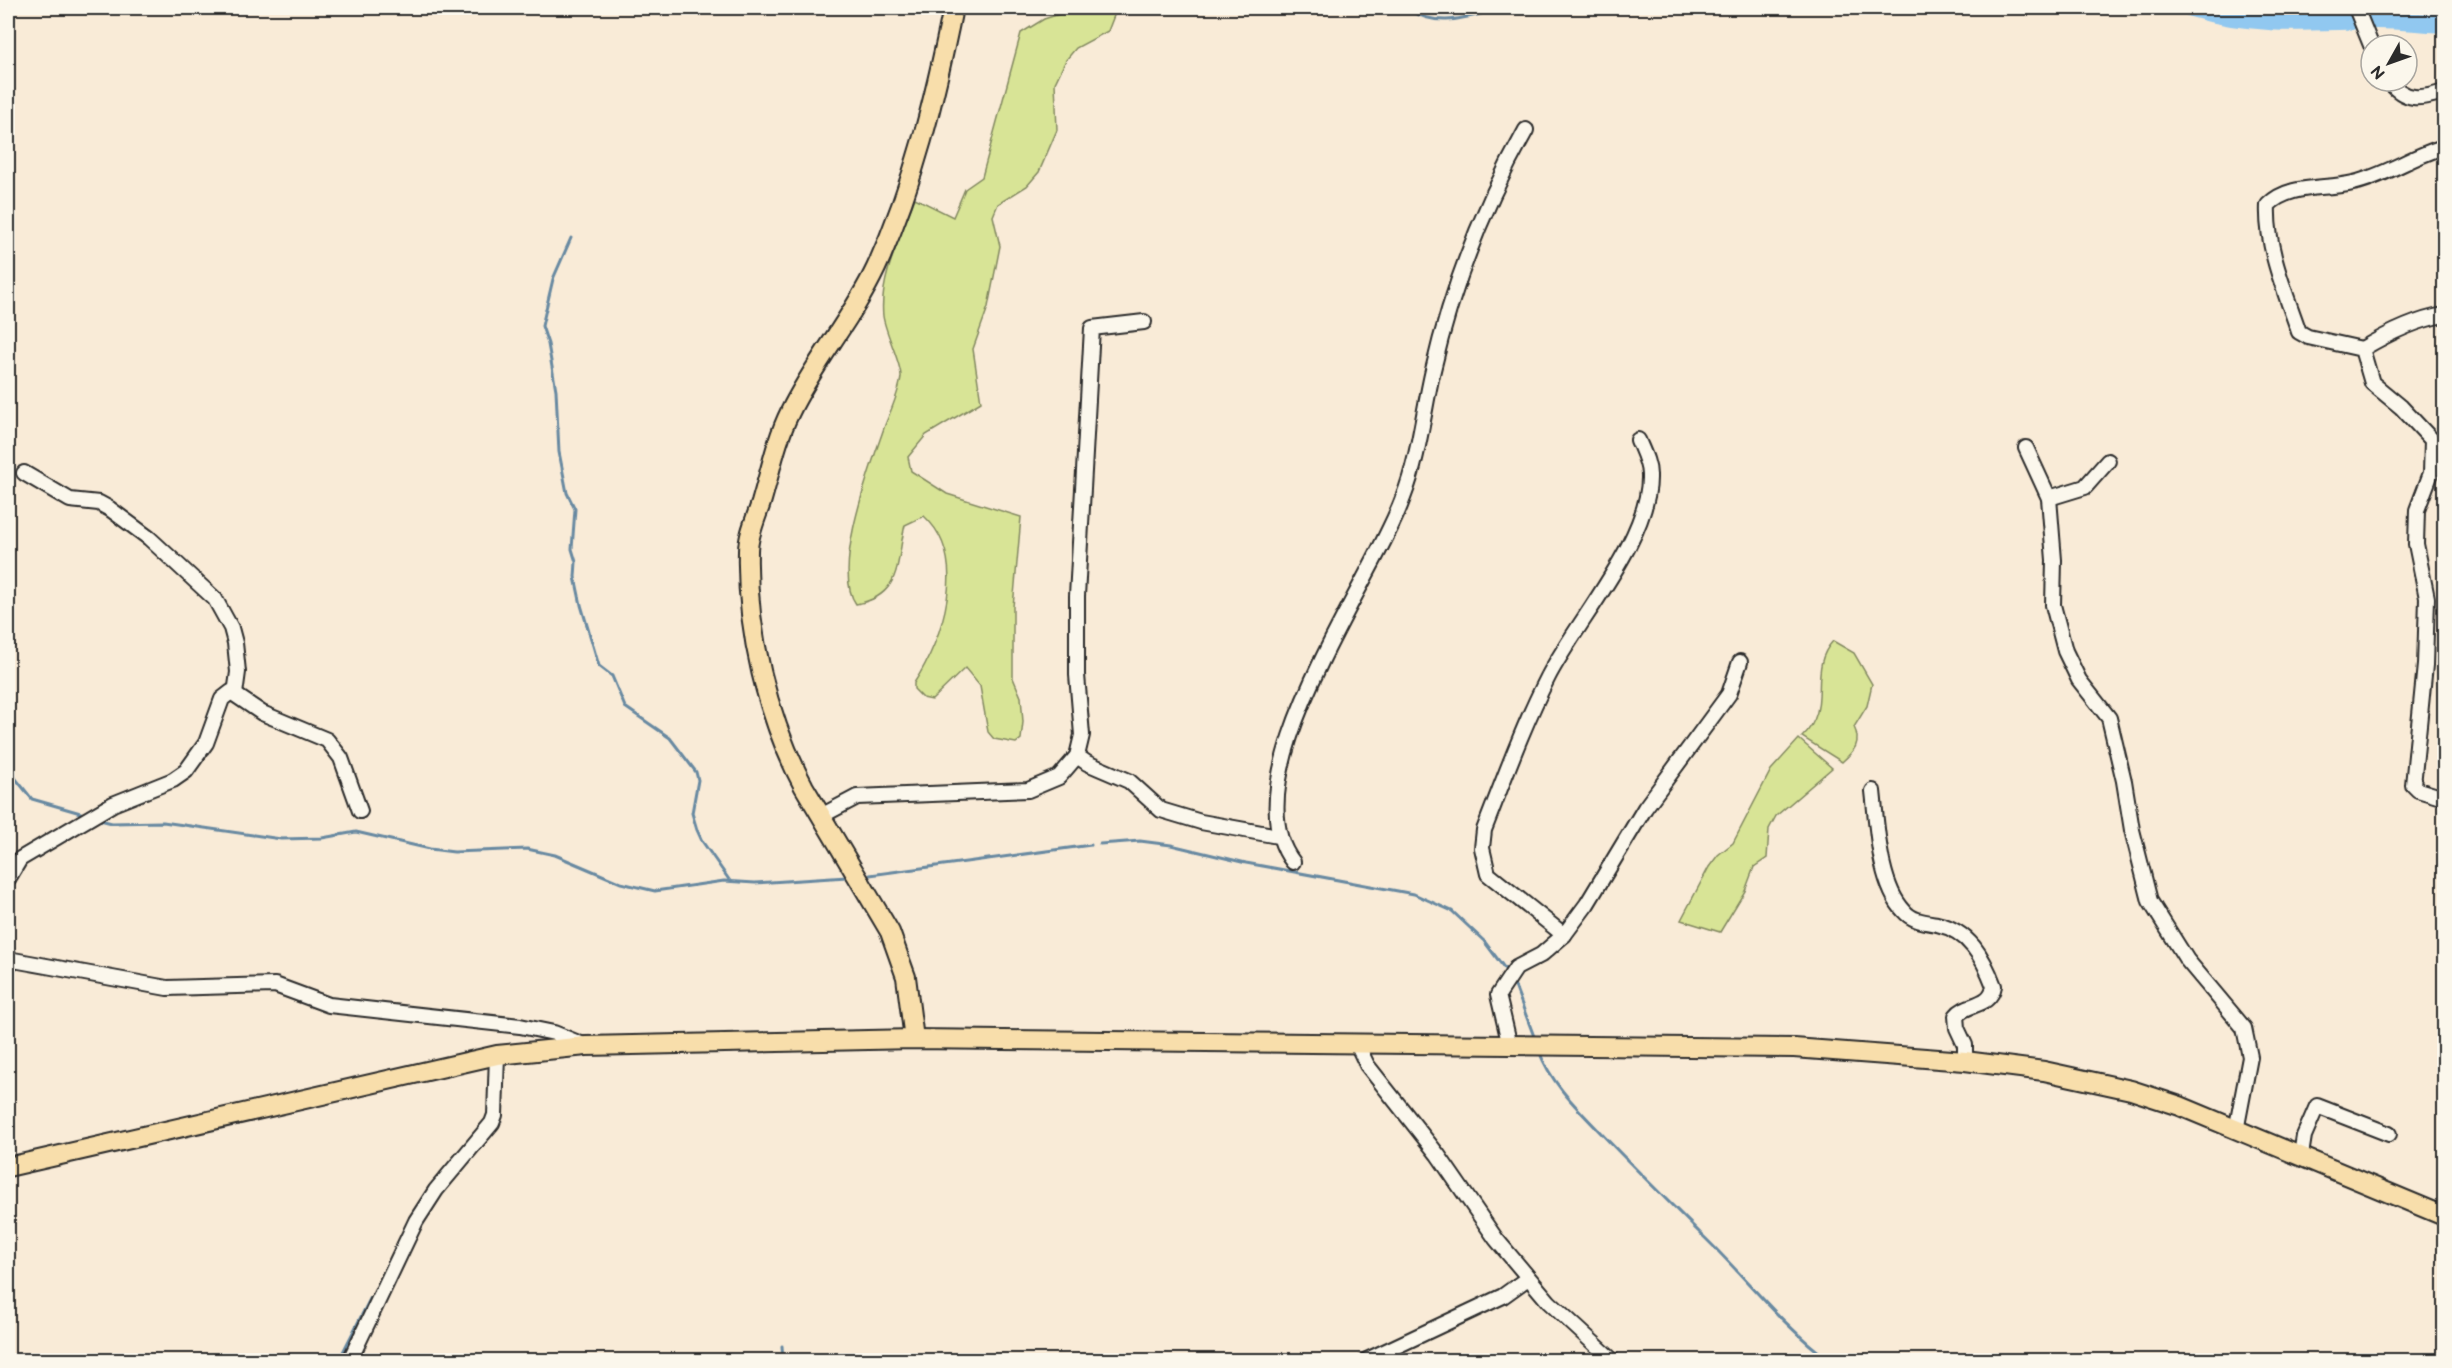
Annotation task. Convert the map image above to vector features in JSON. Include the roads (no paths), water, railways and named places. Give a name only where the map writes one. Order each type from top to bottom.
[{"type":"main road","points":[[914,1039],[906,977],[890,932],[791,763],[765,682],[751,608],[749,543],[790,412],[864,291],[894,224],[915,166],[933,104],[953,8]]},
{"type":"main road","points":[[8,1167],[497,1055],[586,1046],[914,1039],[1794,1048],[1965,1061],[2044,1071],[2131,1090],[2180,1106],[2445,1216]]},
{"type":"street","points":[[2356,8],[2366,33]]},
{"type":"street","points":[[2403,93],[2420,100],[2445,92]]},
{"type":"street","points":[[1293,862],[1278,836],[1276,822],[1283,767],[1299,710],[1402,501],[1413,468],[1433,371],[1451,304],[1494,189],[1526,130]]},
{"type":"street","points":[[2445,147],[2416,156],[2386,172],[2352,184],[2287,192],[2277,196],[2268,205],[2271,248],[2299,332],[2308,337],[2362,350],[2384,336],[2432,317],[2445,315]]},
{"type":"street","points":[[821,816],[857,797],[931,796],[1028,790],[1059,777],[1077,756],[1082,735],[1077,675],[1077,596],[1092,328],[1144,322]]},
{"type":"street","points":[[2362,350],[2373,383],[2401,407],[2432,440],[2431,473],[2417,510],[2416,544],[2427,598],[2425,665],[2413,785],[2418,790],[2445,798]]},
{"type":"street","points":[[1564,935],[1488,874],[1482,848],[1484,830],[1548,677],[1633,538],[1644,511],[1649,474],[1638,440]]},
{"type":"street","points":[[2026,448],[2049,498],[2054,560],[2053,605],[2069,663],[2109,718],[2124,781],[2132,830],[2150,901],[2187,960],[2244,1028],[2250,1057],[2236,1131]]},
{"type":"street","points":[[2049,498],[2085,488],[2108,461]]},
{"type":"street","points":[[24,473],[70,500],[99,503],[110,509],[168,555],[215,599],[231,628],[238,672],[235,694]]},
{"type":"street","points":[[1516,1046],[1498,994],[1516,968],[1541,955],[1564,935],[1587,904],[1645,808],[1730,694],[1740,662]]},
{"type":"street","points":[[8,879],[20,859],[113,804],[172,780],[186,771],[206,743],[222,699],[226,694],[235,694],[262,713],[327,740],[341,758],[351,780],[360,811]]},
{"type":"street","points":[[1077,756],[1087,763],[1130,781],[1161,810],[1201,822],[1278,836]]},
{"type":"street","points":[[1873,791],[1881,850],[1895,900],[1912,918],[1960,932],[1979,953],[1994,986],[1990,997],[1984,1002],[1960,1011],[1956,1016],[1957,1028],[1965,1045],[1965,1061]]},
{"type":"street","points":[[8,959],[167,988],[275,985],[336,1006],[520,1026],[554,1033],[586,1046]]},
{"type":"street","points":[[1357,1044],[1367,1065],[1528,1278],[1555,1308],[1612,1360]]},
{"type":"street","points":[[350,1360],[416,1221],[447,1176],[492,1124],[495,1115],[497,1055]]},
{"type":"street","points":[[2301,1155],[2304,1136],[2317,1106],[2390,1134]]},
{"type":"street","points":[[1367,1360],[1503,1296],[1528,1278]]},
{"type":"waterway","points":[[1406,8],[1418,15],[1442,20],[1465,18],[1503,8]]},
{"type":"waterway","points":[[2191,8],[2236,18],[2280,22],[2379,20],[2444,24]]},
{"type":"waterway","points":[[571,238],[553,279],[542,326],[548,344],[556,390],[559,452],[567,493],[575,509],[572,549],[576,562],[575,577],[581,605],[599,666],[612,676],[625,707],[670,738],[696,772],[698,780],[692,813],[697,830],[730,881]]},
{"type":"waterway","points":[[8,769],[32,799],[84,814]]},
{"type":"waterway","points":[[96,819],[112,823],[163,822],[281,839],[322,838],[356,832],[430,849],[454,852],[527,849],[555,855],[621,883],[655,891],[724,881],[755,883],[847,877]]},
{"type":"waterway","points":[[1100,844],[1140,841],[1171,845],[1246,863],[1414,894],[1452,911],[1484,941],[1508,973]]},
{"type":"waterway","points":[[870,875],[1091,845]]},
{"type":"waterway","points":[[1513,981],[1535,1039]]},
{"type":"waterway","points":[[1539,1051],[1550,1074],[1582,1113],[1779,1316],[1829,1360]]},
{"type":"waterway","points":[[339,1360],[371,1297]]},
{"type":"waterway","points":[[782,1346],[783,1360]]}]
